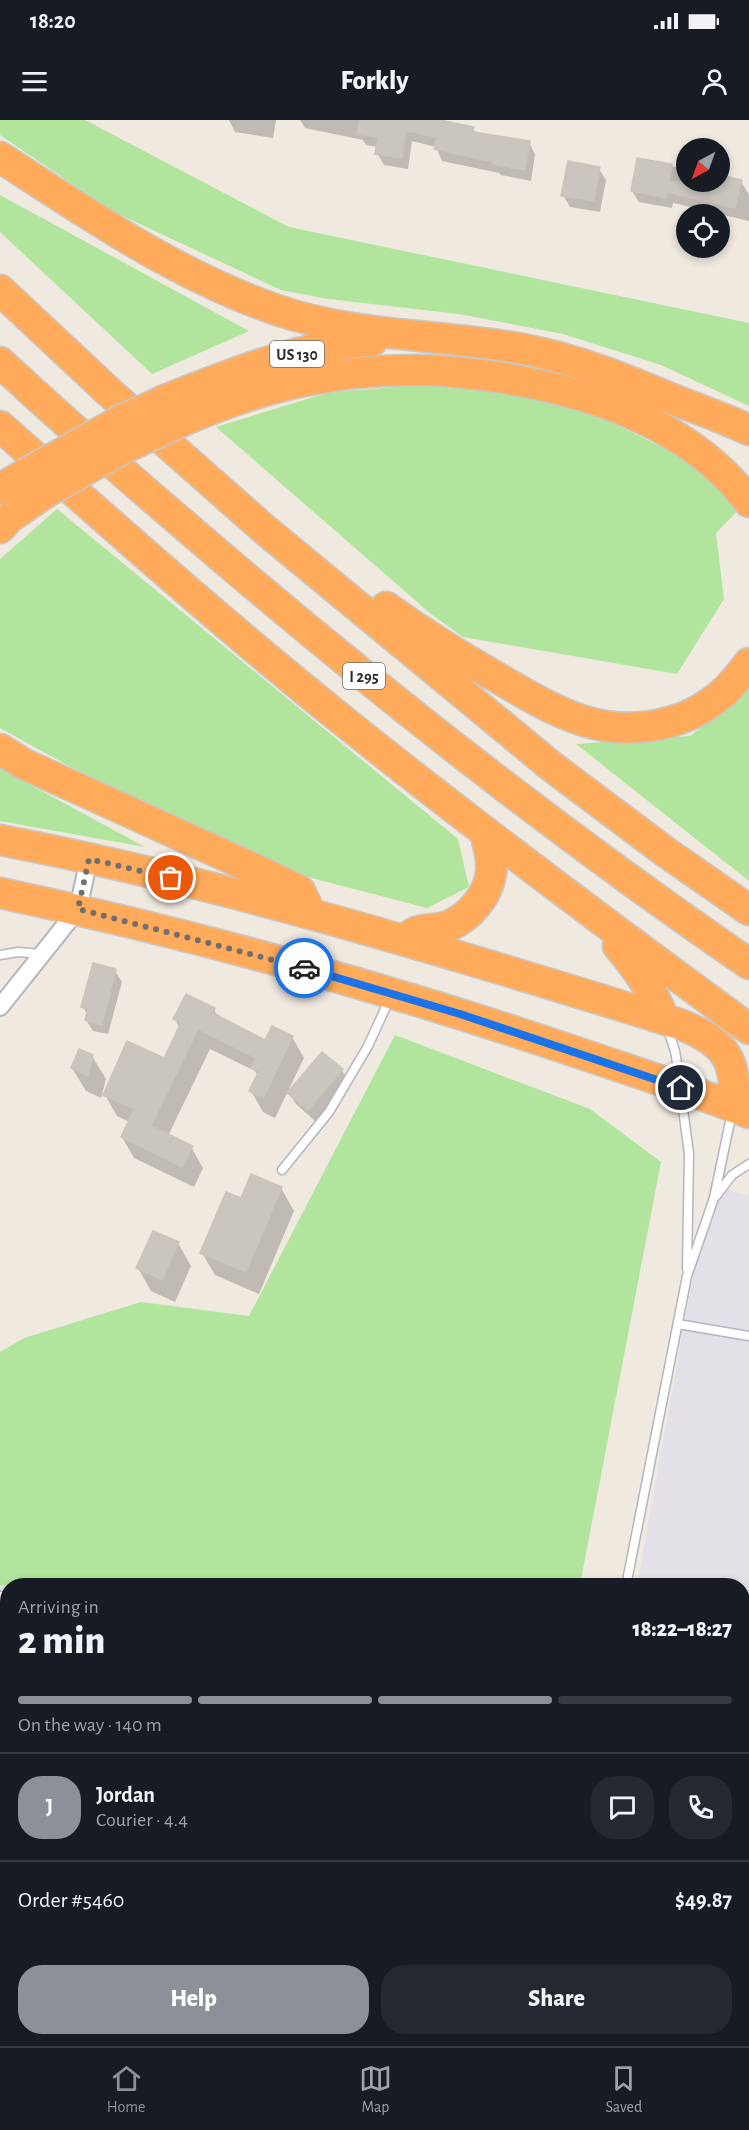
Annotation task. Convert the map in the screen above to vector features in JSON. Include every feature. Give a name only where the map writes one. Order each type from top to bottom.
[{"type":"highway","points":[[0,156],[104,225],[206,282],[309,320],[435,338]]},
{"type":"highway","name":"I 295","points":[[0,290],[109,392],[264,529],[551,766],[667,853],[749,910]]},
{"type":"highway","name":"US 130","points":[[23,485],[111,426],[165,400],[253,367],[304,352],[351,342],[435,338],[487,343],[556,356],[615,375],[676,400],[713,421],[749,446]]},
{"type":"highway","name":"I 295","points":[[0,362],[159,504],[384,692],[566,833],[668,909],[749,964]]},
{"type":"highway","points":[[3,524],[23,485],[130,445],[214,407],[276,387],[304,381],[372,372],[414,370],[448,371],[508,379],[571,392],[639,417],[693,447],[732,482],[749,502]]},
{"type":"highway","points":[[676,400],[749,430]]},
{"type":"highway","points":[[0,426],[201,603],[273,663],[485,832],[749,1029]]},
{"type":"highway","points":[[264,529],[321,555],[370,595],[453,652],[559,712],[585,721],[606,726],[633,728],[678,720],[718,698],[749,663]]},
{"type":"highway","points":[[0,749],[24,764],[300,891],[311,914]]},
{"type":"highway","points":[[404,940],[417,931],[447,926],[460,920],[478,901],[486,889],[491,874],[491,857],[485,832]]},
{"type":"highway","points":[[0,840],[191,882],[311,914],[664,1019],[696,1031],[720,1048],[730,1060],[741,1110]]},
{"type":"highway","points":[[0,893],[78,909],[392,992],[517,1032],[741,1110]]},
{"type":"highway","points":[[579,903],[643,976],[655,996],[664,1019]]},
{"type":"street","points":[[0,1007],[78,909],[89,859]]},
{"type":"lane","points":[[0,955],[18,952],[41,954]]},
{"type":"lane","points":[[282,1170],[341,1094],[368,1046],[392,992]]},
{"type":"lane","points":[[664,1019],[675,1051],[689,1154],[687,1276]]},
{"type":"lane","points":[[628,1578],[687,1276],[741,1110]]},
{"type":"lane","points":[[714,1198],[732,1175],[749,1164]]},
{"type":"lane","points":[[678,1323],[749,1336]]},
{"type":"shaded area","points":[[710,1182],[749,1196],[749,1578],[638,1578]]},
{"type":"green space","points":[[0,120],[85,120],[289,227],[749,323],[749,406],[661,365],[563,334],[459,314],[328,299],[281,290],[112,211],[0,135]]},
{"type":"green space","points":[[0,195],[249,331],[152,374],[0,232]]},
{"type":"green space","points":[[448,382],[583,408],[702,467],[743,505],[716,533],[724,599],[677,674],[463,637],[431,614],[216,427],[327,393]]},
{"type":"green space","points":[[57,509],[458,839],[469,887],[427,908],[273,868],[65,764],[0,728],[0,559]]},
{"type":"green space","points":[[749,690],[749,881],[576,744],[690,736]]},
{"type":"green space","points":[[0,767],[3,770],[145,847],[0,821]]},
{"type":"green space","points":[[395,1035],[590,1109],[661,1162],[581,1578],[0,1578],[0,1352],[24,1338],[141,1302],[249,1316]]},
{"type":"building","points":[[360,120],[439,120],[474,127],[473,132],[530,141],[525,170],[434,149],[436,137],[406,131],[402,158],[375,154],[378,137],[357,134]]},
{"type":"building","points":[[637,158],[672,164],[669,182],[676,182],[676,192],[730,192],[730,177],[742,180],[735,208],[730,207],[730,204],[718,204],[667,192],[666,198],[631,191]]},
{"type":"building","points":[[568,161],[600,167],[594,201],[561,196]]},
{"type":"building","points":[[93,963],[116,969],[102,1025],[85,1020],[88,1009],[81,1007]]},
{"type":"building","points":[[186,994],[215,1008],[213,1013],[265,1040],[272,1026],[293,1036],[263,1098],[249,1091],[259,1071],[251,1068],[256,1058],[198,1029],[151,1126],[193,1146],[182,1167],[121,1137],[134,1109],[103,1095],[127,1041],[164,1058],[181,1023],[173,1019]]},
{"type":"building","points":[[79,1049],[93,1055],[88,1076],[71,1068]]},
{"type":"building","points":[[322,1052],[343,1069],[308,1110],[287,1093]]},
{"type":"building","points":[[251,1174],[282,1187],[246,1272],[200,1253],[226,1192],[241,1198]]},
{"type":"building","points":[[153,1231],[179,1242],[162,1280],[136,1268]]},
{"type":"way so far","points":[[171,878],[89,859],[78,909],[304,968]]},
{"type":"route","points":[[304,968],[392,992],[681,1088]]}]
